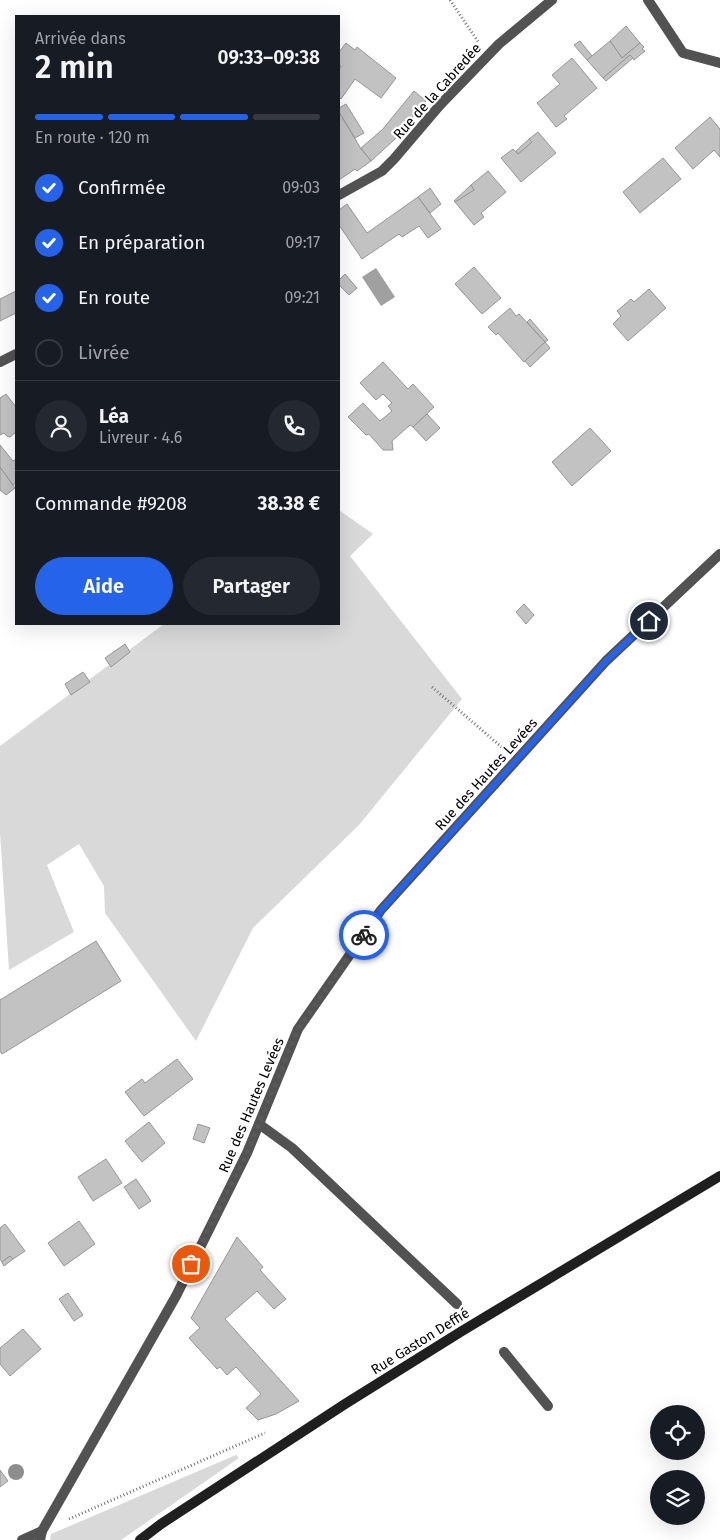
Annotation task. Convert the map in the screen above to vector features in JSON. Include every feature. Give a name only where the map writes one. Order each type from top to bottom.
[{"type":"main road","name":"Rue Gaston Deffié","points":[[140,1540],[161,1524],[345,1404],[462,1331],[720,1176]]},
{"type":"street","name":"Rue de la Cabredée","points":[[340,194],[382,171],[440,105],[499,44],[552,0]]},
{"type":"street","points":[[648,0],[684,53],[720,64]]},
{"type":"street","points":[[0,362],[15,354]]},
{"type":"street","name":"Rue des Hautes Levées","points":[[41,1536],[176,1296],[243,1161],[298,1029],[381,910],[606,661],[720,554]]},
{"type":"street","points":[[259,1124],[292,1148],[457,1304]]},
{"type":"street","points":[[504,1352],[548,1406]]},
{"type":"street","points":[[22,1540],[41,1536]]},
{"type":"path","points":[[450,0],[488,56]]},
{"type":"path","points":[[432,686],[517,760]]},
{"type":"path","points":[[68,1520],[265,1433]]},
{"type":"shaded area","points":[[376,268],[395,297],[381,306],[362,277]]},
{"type":"shaded area","points":[[340,511],[373,534],[350,556],[462,699],[359,825],[253,928],[196,1041],[105,913],[104,886],[79,844],[47,865],[74,932],[9,970],[0,833],[0,746],[163,625],[340,625]]},
{"type":"shaded area","points":[[236,1455],[239,1458],[121,1540],[50,1540],[51,1534]]},
{"type":"building","points":[[626,26],[640,43],[622,58],[610,41]]},
{"type":"building","points":[[580,41],[592,56],[587,60],[574,45]]},
{"type":"building","points":[[610,41],[622,58],[640,43],[645,51],[634,60],[630,55],[603,78],[587,60]]},
{"type":"building","points":[[346,43],[355,50],[357,47],[396,78],[381,98],[355,79],[340,98],[340,51]]},
{"type":"building","points":[[630,55],[633,58],[606,81],[603,78]]},
{"type":"building","points":[[572,58],[597,88],[564,116],[567,119],[556,127],[537,103],[560,84],[552,75]]},
{"type":"building","points":[[414,91],[426,101],[394,140],[371,161],[361,148],[382,130]]},
{"type":"building","points":[[346,104],[364,133],[355,138],[340,114],[340,107]]},
{"type":"building","points":[[340,114],[361,149],[371,161],[357,171],[355,169],[340,179]]},
{"type":"building","points":[[710,117],[720,129],[720,157],[714,150],[693,169],[675,148]]},
{"type":"building","points":[[538,132],[556,153],[521,182],[501,158],[513,149],[518,154],[532,142],[529,139]]},
{"type":"building","points":[[529,139],[532,142],[518,154],[516,151]]},
{"type":"building","points":[[663,158],[681,179],[640,213],[623,192]]},
{"type":"building","points":[[488,171],[506,192],[481,213],[484,217],[474,225],[455,202],[474,190],[471,185]]},
{"type":"building","points":[[471,185],[474,190],[454,201]]},
{"type":"building","points":[[430,188],[441,204],[430,213],[418,197]]},
{"type":"building","points":[[418,197],[441,229],[428,238],[419,226],[402,237],[399,234],[362,259],[340,226],[340,209],[347,204],[367,233]]},
{"type":"building","points":[[474,267],[501,298],[482,314],[455,284]]},
{"type":"building","points":[[345,274],[357,288],[349,295],[340,286],[340,279]]},
{"type":"building","points":[[649,289],[666,308],[628,341],[613,324],[621,316],[617,311],[631,299],[634,302]]},
{"type":"building","points":[[15,292],[15,314],[0,321],[0,299]]},
{"type":"building","points":[[510,308],[516,316],[519,314],[545,342],[524,362],[498,333],[496,335],[488,327]]},
{"type":"building","points":[[530,319],[548,340],[545,342],[527,322]]},
{"type":"building","points":[[545,342],[550,348],[530,367],[525,361]]},
{"type":"building","points":[[383,362],[408,389],[413,384],[434,407],[413,427],[410,425],[392,441],[393,450],[383,450],[369,434],[366,435],[348,417],[363,403],[380,421],[392,411],[388,406],[392,403],[383,394],[376,400],[360,383]]},
{"type":"building","points":[[6,394],[15,406],[15,433],[10,437],[4,433],[0,435],[0,398]]},
{"type":"building","points":[[427,414],[440,428],[426,441],[413,427]]},
{"type":"building","points":[[590,428],[611,451],[572,486],[552,462]]},
{"type":"building","points":[[0,445],[13,461],[15,460],[15,484],[13,485],[0,467]]},
{"type":"building","points":[[0,467],[15,488],[6,495],[0,490]]},
{"type":"building","points":[[524,604],[534,615],[526,624],[516,612]]},
{"type":"building","points":[[125,644],[130,652],[111,667],[105,658]]},
{"type":"building","points":[[83,672],[90,682],[71,695],[65,684]]},
{"type":"building","points":[[96,941],[121,981],[2,1054],[0,1051],[0,1000]]},
{"type":"building","points":[[177,1059],[193,1079],[144,1116],[125,1092],[142,1079],[145,1083]]},
{"type":"building","points":[[149,1122],[165,1143],[142,1162],[125,1141]]},
{"type":"building","points":[[198,1124],[210,1128],[204,1143],[193,1139]]},
{"type":"building","points":[[106,1159],[122,1183],[93,1201],[78,1177]]},
{"type":"building","points":[[136,1179],[151,1201],[139,1209],[124,1187]]},
{"type":"building","points":[[79,1221],[95,1244],[64,1266],[48,1243]]},
{"type":"building","points":[[5,1224],[25,1251],[13,1259],[10,1256],[2,1262],[0,1259],[0,1228]]},
{"type":"building","points":[[237,1237],[263,1267],[260,1270],[286,1299],[274,1309],[257,1291],[225,1319],[299,1401],[276,1414],[258,1420],[246,1408],[261,1394],[236,1367],[227,1375],[220,1367],[217,1369],[189,1338],[200,1328],[191,1318]]},
{"type":"building","points":[[10,1256],[13,1259],[4,1266],[2,1262]]},
{"type":"building","points":[[68,1293],[83,1315],[74,1321],[59,1299]]},
{"type":"building","points":[[23,1329],[41,1349],[10,1376],[0,1364],[0,1348]]},
{"type":"building","points":[[0,1470],[8,1481],[0,1487]]},
{"type":"way so far","points":[[191,1264],[247,1153],[298,1029],[364,935]]},
{"type":"route","points":[[364,935],[381,910],[606,661],[649,621]]}]
